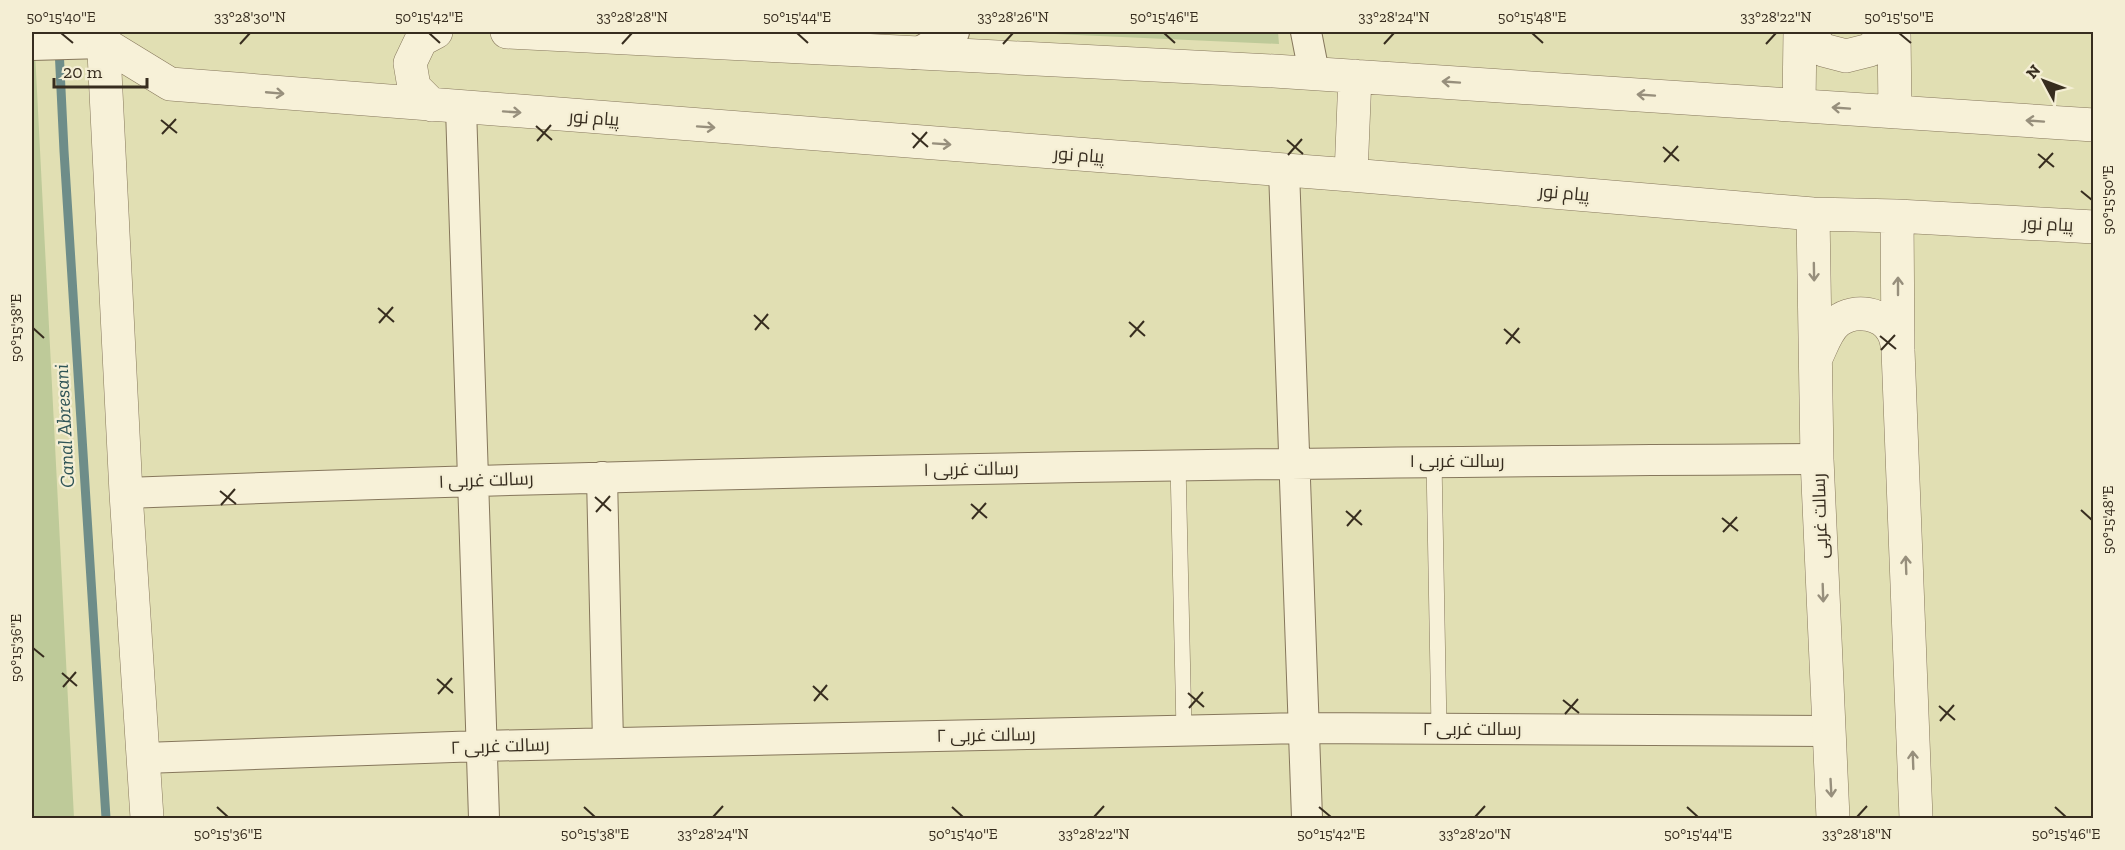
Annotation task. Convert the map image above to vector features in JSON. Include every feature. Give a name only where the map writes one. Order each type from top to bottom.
[{"type":"street","points":[[436,32],[421,40],[410,63],[414,87],[447,107],[473,480],[484,819]]},
{"type":"street","points":[[507,32],[1314,73],[2094,125]]},
{"type":"street","points":[[916,54],[954,32]]},
{"type":"street","points":[[1306,32],[1314,73]]},
{"type":"street","points":[[1799,105],[1800,32]]},
{"type":"street","points":[[1806,32],[1823,50],[1846,56],[1870,50],[1888,32]]},
{"type":"street","points":[[1894,32],[1895,112]]},
{"type":"street","points":[[32,45],[111,35],[126,493],[147,819]]},
{"type":"street","name":"پیام نور","points":[[111,35],[170,84],[1351,175],[1813,214],[1897,216],[2094,227]]},
{"type":"street","points":[[1351,175],[1354,76]]},
{"type":"street","points":[[1284,170],[1307,819]]},
{"type":"street","name":"رسالت غربی","points":[[1813,214],[1817,459],[1833,819]]},
{"type":"street","points":[[1897,216],[1899,350],[1916,819]]},
{"type":"street","points":[[1816,358],[1826,337],[1839,321],[1857,313],[1878,316],[1893,330],[1899,350]]},
{"type":"street","name":"رسالت غربی ۱","points":[[126,493],[473,480],[1178,464],[1817,459]]},
{"type":"street","points":[[602,477],[608,743]]},
{"type":"street","name":"رسالت غربی ۲","points":[[144,758],[481,746],[1303,728],[1829,731]]},
{"type":"lane","points":[[1434,461],[1439,728]]},
{"type":"lane","points":[[1178,464],[1184,730]]},
{"type":"shaded area","points":[[32,32],[2093,32],[2093,818],[32,818]]},
{"type":"green space","points":[[32,32],[34,32],[74,818],[32,818]]},
{"type":"green space","points":[[1010,32],[1278,32],[1279,44]]},
{"type":"waterway","name":"Canal Abresani","points":[[59,48],[106,818]]}]
